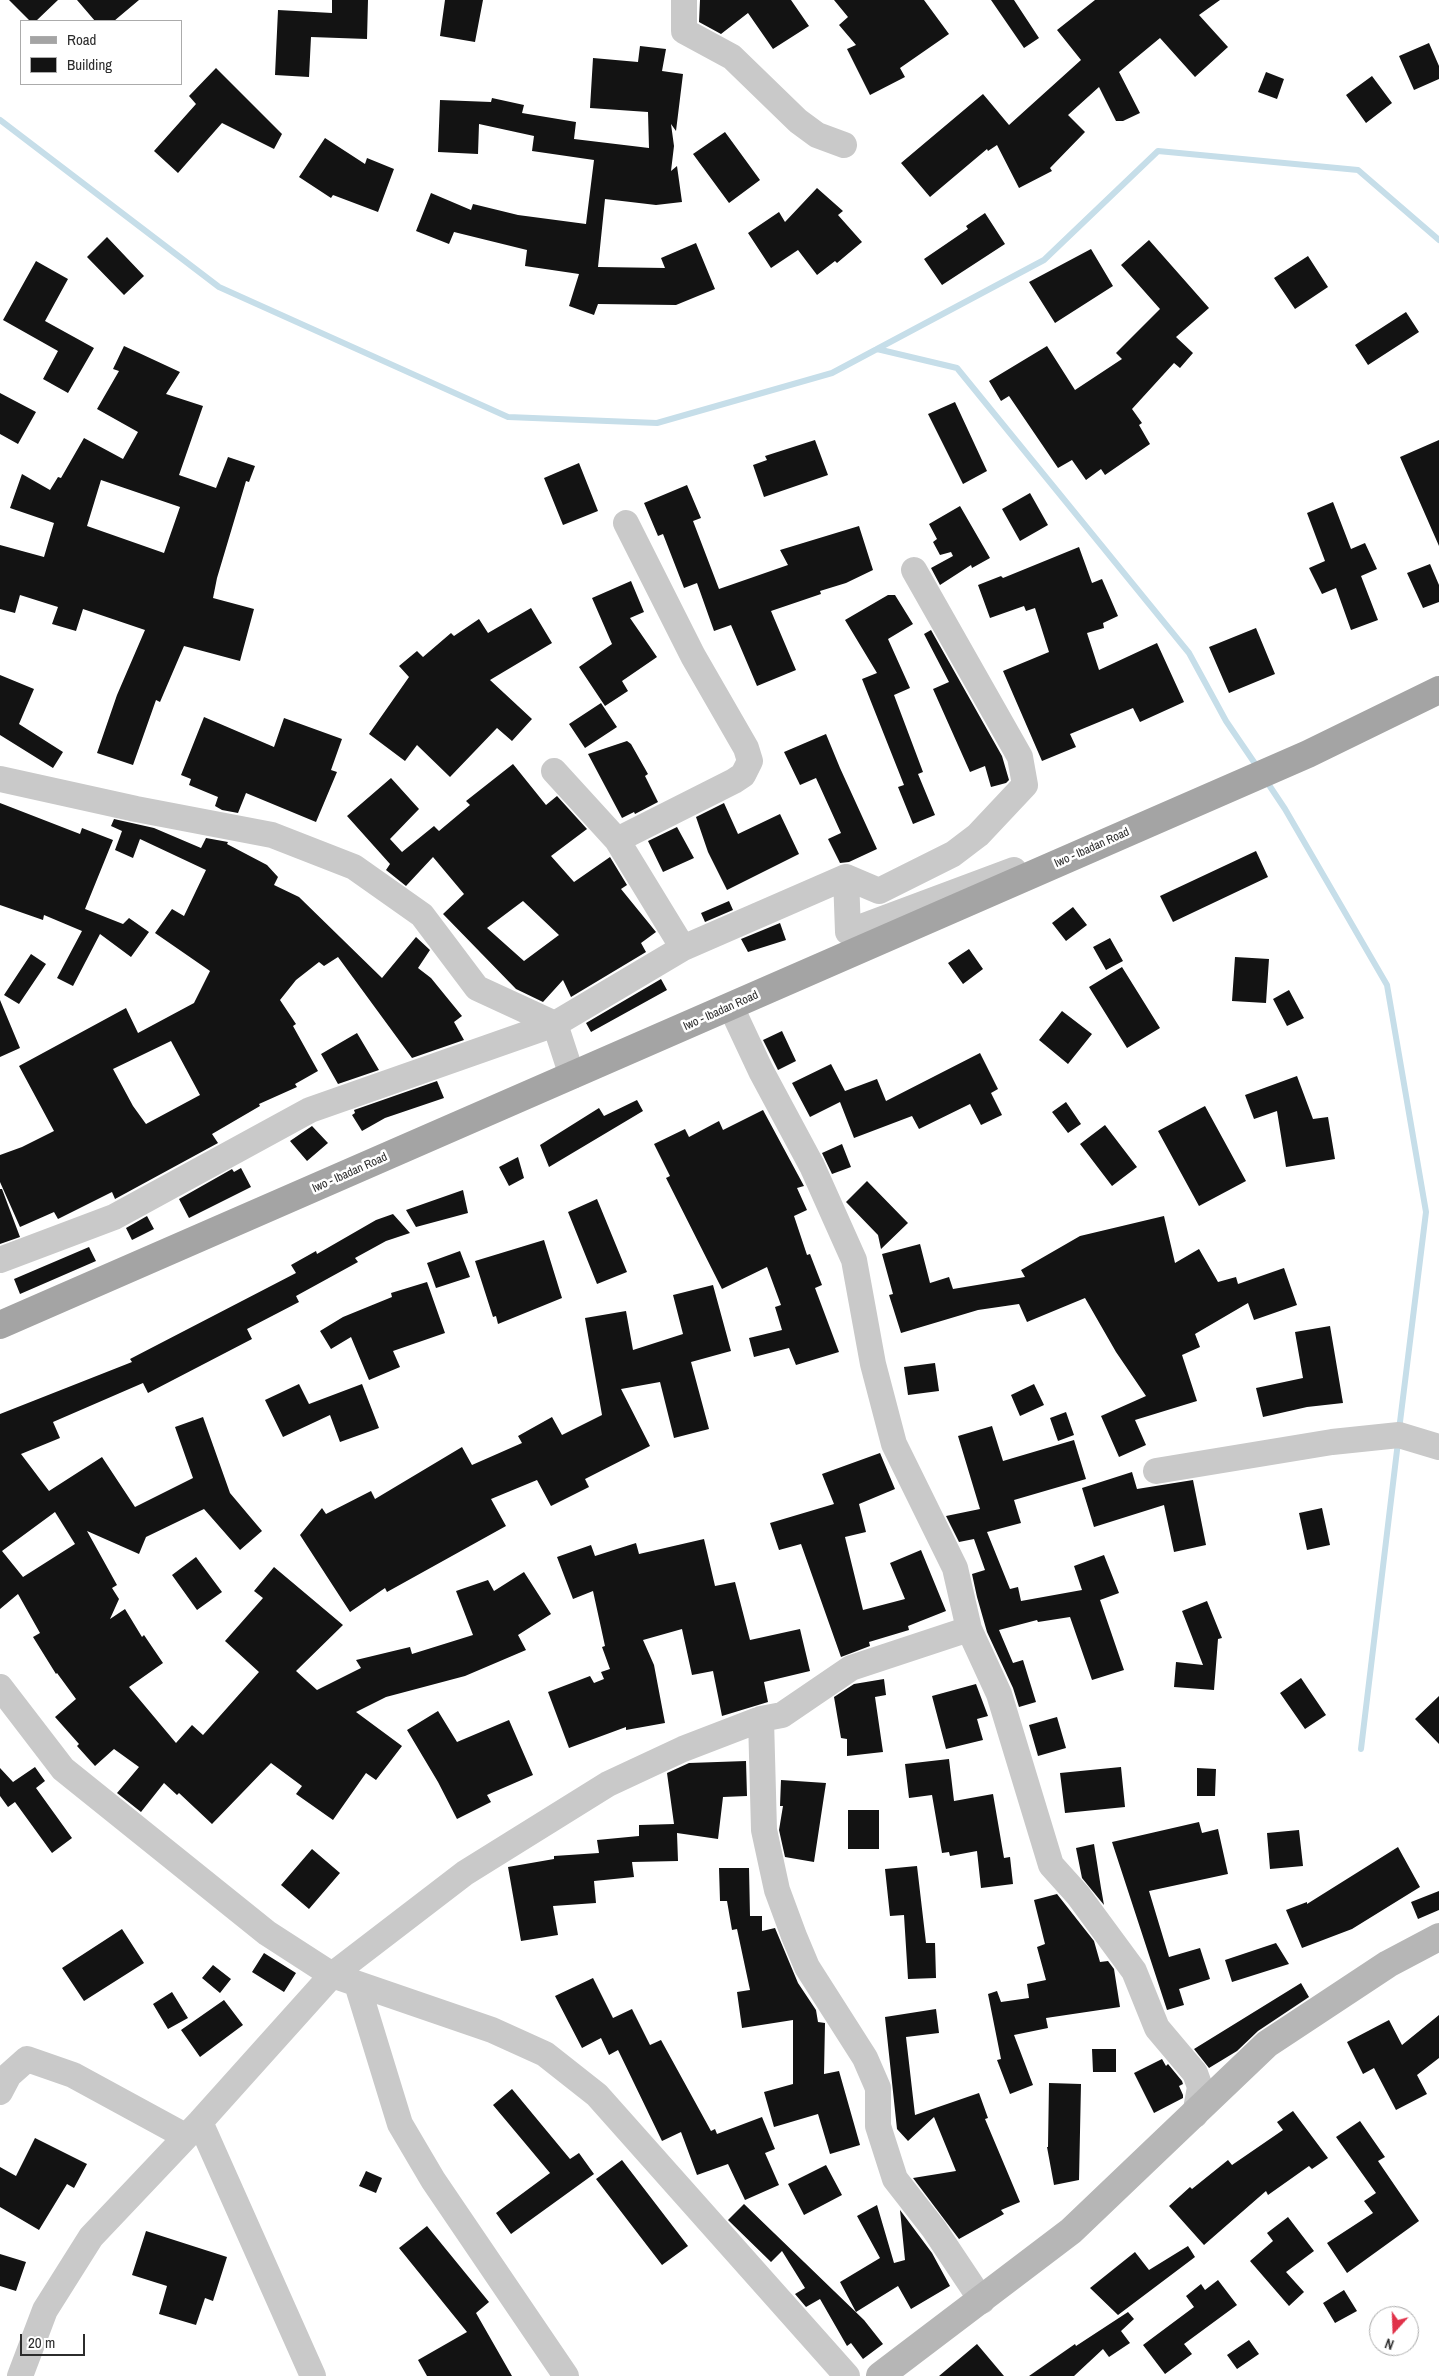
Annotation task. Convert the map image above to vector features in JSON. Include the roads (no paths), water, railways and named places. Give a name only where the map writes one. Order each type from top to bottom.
[{"type":"main road","name":"Iwo - Ibadan Road","points":[[0,1325],[1308,754],[1439,690]]},
{"type":"street","points":[[684,0],[684,32],[732,57],[798,121],[817,135],[844,145]]},
{"type":"street","points":[[617,840],[743,775],[750,761],[746,748],[693,656],[626,523]]},
{"type":"street","points":[[0,1260],[114,1216],[310,1110],[555,1024],[683,948],[846,878],[879,891],[953,854],[978,835],[1024,785],[1020,757],[914,570]]},
{"type":"street","points":[[554,771],[617,840],[683,948]]},
{"type":"street","points":[[0,778],[136,809],[272,834],[354,867],[422,915],[477,988],[555,1024],[572,1076]]},
{"type":"street","points":[[846,878],[848,932],[1220,792]]},
{"type":"street","points":[[731,1007],[761,1071],[812,1166],[854,1260],[874,1364],[894,1444],[955,1568],[969,1629],[999,1694],[1051,1864],[1078,1895],[1134,1971],[1157,2028],[1195,2073],[1200,2087],[1195,2115]]},
{"type":"street","points":[[1156,1471],[1332,1442],[1398,1435],[1439,1447]]},
{"type":"street","points":[[20,2376],[45,2310],[91,2237],[332,1975],[465,1873],[608,1784],[683,1749],[761,1719],[782,1714],[851,1668],[969,1629]]},
{"type":"street","points":[[0,1687],[64,1769],[267,1933],[332,1975],[492,2030],[546,2054],[597,2095],[847,2376]]},
{"type":"street","points":[[761,1719],[764,1830],[777,1890],[794,1936],[808,1967],[865,2058],[878,2088],[878,2126],[895,2179],[934,2229],[982,2300]]},
{"type":"street","points":[[888,2374],[1071,2230],[1195,2115],[1267,2044],[1388,1964],[1439,1937]]},
{"type":"street","points":[[357,1984],[400,2124],[433,2180],[566,2376]]},
{"type":"street","points":[[0,2092],[9,2075],[27,2059],[73,2075],[192,2129],[313,2376]]},
{"type":"waterway","points":[[0,120],[219,287],[508,417],[657,423],[832,373],[1044,260],[1158,151],[1358,170],[1439,240]]},
{"type":"waterway","points":[[877,349],[957,368],[1189,653],[1226,721],[1258,768]]},
{"type":"waterway","points":[[1265,779],[1285,809],[1387,985],[1426,1212],[1399,1430]]},
{"type":"waterway","points":[[1361,1749],[1398,1442]]}]
